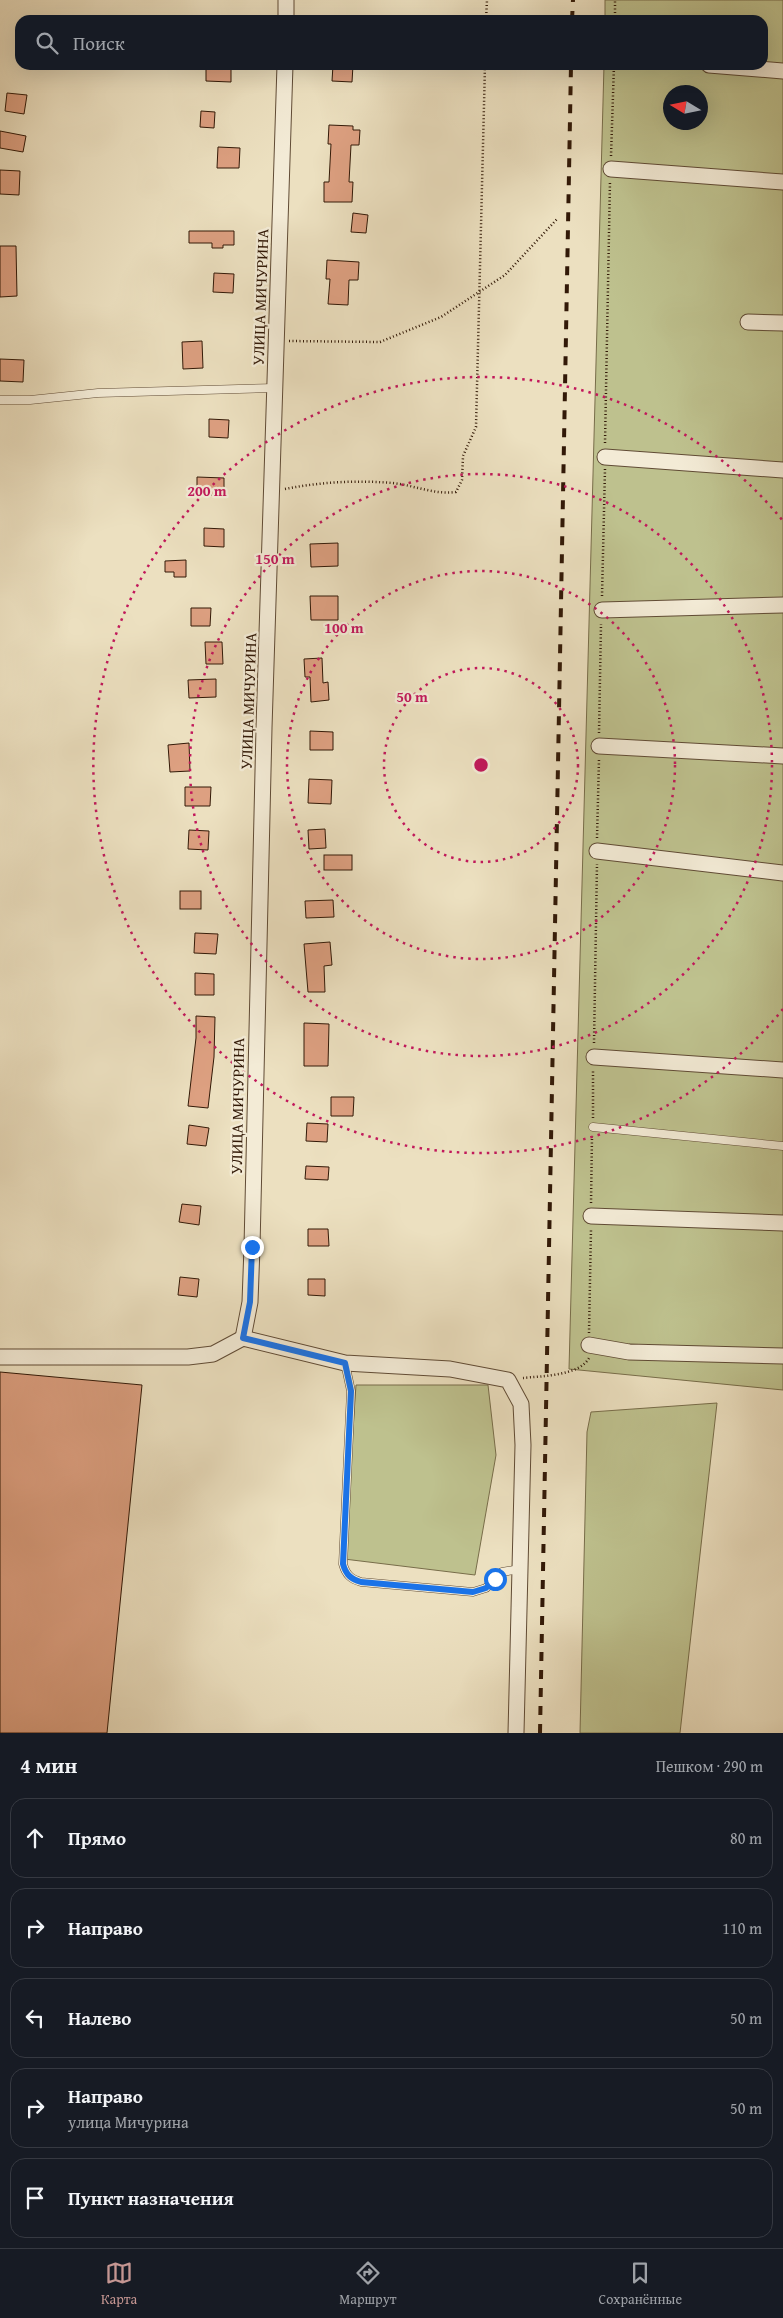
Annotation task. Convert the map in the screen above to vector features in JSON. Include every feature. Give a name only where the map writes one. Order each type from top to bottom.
[{"type":"street","points":[[286,0],[286,15]]},
{"type":"street","name":"УЛИЦА МИЧУРИНА","points":[[243,1338],[250,1302],[252,1247],[271,492],[285,70]]},
{"type":"street","points":[[768,70],[783,71]]},
{"type":"street","points":[[611,169],[783,182]]},
{"type":"street","points":[[748,322],[783,324]]},
{"type":"street","points":[[605,456],[783,470]]},
{"type":"street","points":[[602,610],[783,605]]},
{"type":"street","points":[[599,746],[783,756]]},
{"type":"street","points":[[597,851],[783,873]]},
{"type":"street","points":[[594,1056],[783,1070]]},
{"type":"street","points":[[591,1216],[783,1223]]},
{"type":"street","points":[[0,1356],[188,1357],[213,1354],[243,1338],[345,1363],[450,1370],[508,1380],[521,1404],[523,1445],[516,1733]]},
{"type":"street","points":[[589,1345],[629,1352],[783,1356]]},
{"type":"lane","points":[[0,400],[30,400],[98,393],[275,388]]},
{"type":"lane","points":[[593,1127],[783,1146]]},
{"type":"lane","points":[[345,1363],[351,1391],[343,1564],[346,1573],[352,1579],[361,1582],[473,1592],[486,1588],[502,1572],[520,1569]]},
{"type":"path","points":[[486,15],[487,0]]},
{"type":"path","points":[[615,0],[615,15]]},
{"type":"path","points":[[271,492],[298,486],[339,482],[393,483],[445,493],[456,492],[462,480],[463,456],[476,427],[485,70]]},
{"type":"path","points":[[508,1380],[561,1374],[585,1365],[590,1357],[597,851],[614,70]]},
{"type":"path","points":[[276,341],[380,342],[441,317],[505,275],[558,218]]},
{"type":"green space","points":[[605,0],[783,0],[783,1390],[569,1369],[604,70],[768,70],[768,15],[605,15]]},
{"type":"green space","points":[[356,1385],[488,1385],[496,1455],[475,1575],[344,1559]]},
{"type":"green space","points":[[717,1403],[680,1733],[580,1733],[587,1432],[591,1412]]},
{"type":"building","points":[[206,70],[231,70],[231,82],[206,81]]},
{"type":"building","points":[[333,70],[353,70],[352,82],[332,81]]},
{"type":"building","points":[[7,93],[27,95],[24,114],[5,111]]},
{"type":"building","points":[[201,111],[215,112],[214,128],[200,127]]},
{"type":"building","points":[[329,125],[353,126],[353,130],[360,130],[359,145],[351,145],[349,182],[353,182],[352,202],[324,202],[324,182],[329,182],[331,144],[328,144]]},
{"type":"building","points":[[0,131],[26,136],[23,152],[0,148]]},
{"type":"building","points":[[218,147],[240,148],[239,168],[217,168]]},
{"type":"building","points":[[0,170],[20,171],[19,195],[0,194]]},
{"type":"building","points":[[353,213],[368,215],[366,233],[351,232]]},
{"type":"building","points":[[189,231],[234,231],[234,245],[212,248],[212,243],[189,243]]},
{"type":"building","points":[[0,246],[16,246],[17,296],[0,297]]},
{"type":"building","points":[[327,260],[359,262],[358,280],[349,280],[348,305],[328,304],[330,279],[326,279]]},
{"type":"building","points":[[214,273],[234,274],[233,293],[213,292]]},
{"type":"building","points":[[202,341],[203,368],[183,369],[182,342]]},
{"type":"building","points":[[0,359],[24,360],[23,382],[0,381]]},
{"type":"building","points":[[209,419],[229,420],[228,438],[209,437]]},
{"type":"building","points":[[197,477],[224,478],[224,495],[197,495]]},
{"type":"building","points":[[204,528],[224,529],[224,547],[204,546]]},
{"type":"building","points":[[338,543],[338,566],[311,567],[310,544]]},
{"type":"building","points":[[186,560],[186,577],[174,577],[174,572],[165,572],[165,561]]},
{"type":"building","points":[[310,596],[338,596],[338,620],[311,620]]},
{"type":"building","points":[[191,608],[211,608],[210,626],[191,626]]},
{"type":"building","points":[[205,642],[222,642],[223,664],[206,664]]},
{"type":"building","points":[[322,658],[323,683],[328,682],[329,700],[311,702],[310,677],[305,677],[304,659]]},
{"type":"building","points":[[216,679],[216,697],[189,698],[188,680]]},
{"type":"building","points":[[310,731],[333,732],[333,750],[310,750]]},
{"type":"building","points":[[189,743],[190,771],[170,772],[168,745]]},
{"type":"building","points":[[309,779],[332,780],[331,804],[308,803]]},
{"type":"building","points":[[185,787],[211,787],[210,806],[185,806]]},
{"type":"building","points":[[325,829],[326,848],[309,849],[308,830]]},
{"type":"building","points":[[189,830],[209,831],[208,850],[188,849]]},
{"type":"building","points":[[324,855],[352,855],[352,870],[324,870]]},
{"type":"building","points":[[180,891],[201,891],[201,909],[180,909]]},
{"type":"building","points":[[333,900],[334,917],[306,918],[305,901]]},
{"type":"building","points":[[195,933],[218,934],[216,954],[194,953]]},
{"type":"building","points":[[330,942],[332,965],[324,966],[325,992],[308,992],[304,944]]},
{"type":"building","points":[[195,973],[214,974],[214,995],[195,995]]},
{"type":"building","points":[[196,1016],[215,1017],[214,1057],[208,1108],[188,1106],[196,1038]]},
{"type":"building","points":[[304,1023],[329,1024],[328,1066],[304,1066]]},
{"type":"building","points":[[331,1097],[354,1097],[353,1116],[331,1116]]},
{"type":"building","points":[[307,1123],[328,1124],[327,1142],[306,1141]]},
{"type":"building","points":[[189,1125],[209,1128],[206,1146],[187,1144]]},
{"type":"building","points":[[306,1166],[329,1167],[328,1180],[305,1179]]},
{"type":"building","points":[[182,1204],[201,1206],[199,1225],[179,1222]]},
{"type":"building","points":[[308,1229],[328,1229],[329,1246],[308,1246]]},
{"type":"building","points":[[180,1277],[199,1279],[197,1297],[178,1295]]},
{"type":"building","points":[[308,1279],[325,1279],[325,1296],[308,1295]]},
{"type":"building","points":[[0,1372],[142,1385],[107,1733],[0,1733]]},
{"type":"railway","points":[[572,15],[573,0]]},
{"type":"railway","points":[[540,1733],[571,70]]},
{"type":"route","points":[[252,1247],[250,1302],[243,1338],[345,1363],[351,1391],[343,1564],[346,1573],[352,1579],[361,1582],[473,1592],[486,1588],[495,1579]]}]
